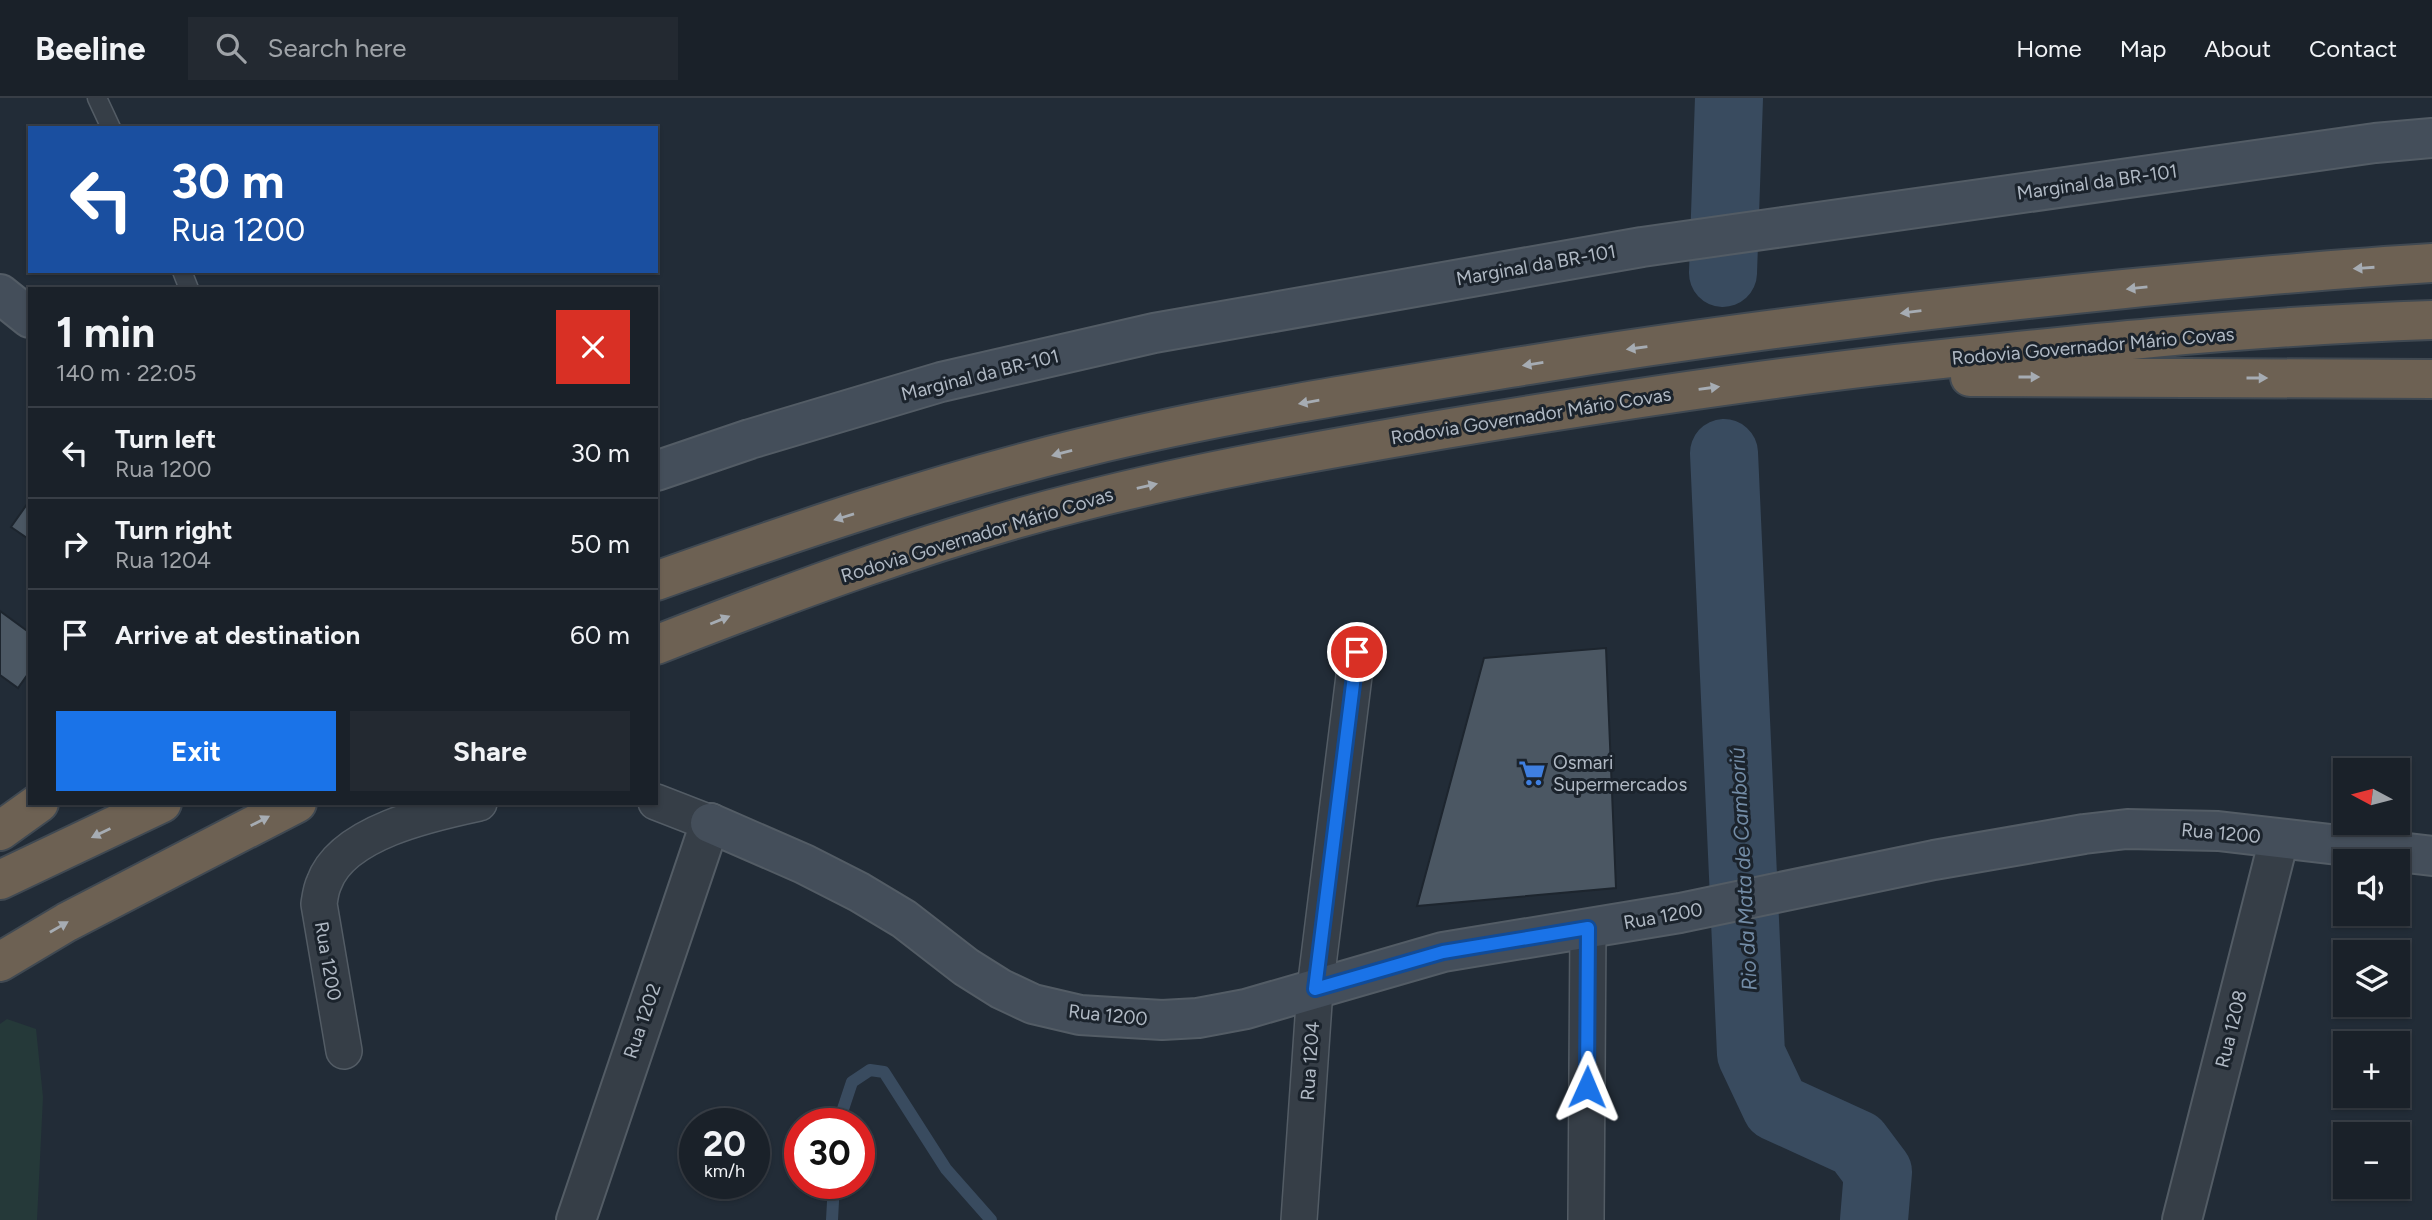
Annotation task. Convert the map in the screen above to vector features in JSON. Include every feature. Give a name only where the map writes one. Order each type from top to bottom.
[{"type":"highway","points":[[658,580],[790,533],[938,487],[1082,448],[1268,410],[1587,355],[1801,324],[2224,279],[2432,263]]},
{"type":"highway","name":"Rodovia Governador Mário Covas","points":[[658,644],[906,553],[1088,500],[1304,453],[1607,402],[1789,377],[2022,350],[2432,320]]},
{"type":"highway","points":[[1789,377],[2432,379]]},
{"type":"highway","points":[[0,831],[37,805]]},
{"type":"highway","points":[[0,880],[158,805]]},
{"type":"highway","points":[[0,962],[67,922],[293,805]]},
{"type":"main road","name":"Marginal da BR-101","points":[[658,470],[750,439],[941,382],[1140,336],[1642,247],[2375,143],[2432,138]]},
{"type":"main road","points":[[0,294],[28,316]]},
{"type":"main road","name":"Rua 1200","points":[[710,823],[804,864],[859,892],[904,919],[966,967],[1001,989],[1033,1004],[1080,1015],[1162,1020],[1198,1018],[1246,1009],[1443,952],[1680,913],[1934,860],[2105,831],[2176,829],[2432,856]]},
{"type":"street","name":"Rua 1204","points":[[1299,1220],[1315,989],[1357,652]]},
{"type":"street","name":"Rua 1200","points":[[658,803],[710,823]]},
{"type":"street","name":"Rua 1200","points":[[344,1051],[319,904],[324,881],[340,860],[373,834],[431,813],[469,805]]},
{"type":"street","name":"Rua 1202","points":[[576,1220],[710,823]]},
{"type":"street","name":"Rua 1208","points":[[2182,1220],[2280,839]]},
{"type":"street","points":[[1586,1220],[1588,928]]},
{"type":"lane","points":[[97,98],[110,126]]},
{"type":"green space","points":[[7,1019],[36,1029],[43,1097],[37,1220],[0,1220],[0,1024]]},
{"type":"building","points":[[28,503],[28,539],[11,527]]},
{"type":"building","points":[[0,611],[28,632],[28,674],[18,688],[0,675]]},
{"type":"building","name":"Osmari Supermercados","points":[[1606,648],[1616,888],[1417,906],[1484,658]]},
{"type":"waterway","name":"Rio da Mata de Camboriú","points":[[1723,273],[1729,98]]},
{"type":"waterway","name":"Rio da Mata de Camboriú","points":[[1724,453],[1751,1054],[1776,1107],[1857,1144],[1878,1172],[1874,1220]]},
{"type":"waterway","points":[[843,1108],[852,1082],[870,1070],[884,1072],[946,1169],[991,1220]]},
{"type":"waterway","points":[[832,1220],[833,1199]]},
{"type":"place","name":"Osmari Supermercados","points":[[1532,773]]},
{"type":"route","points":[[1357,652],[1315,989],[1443,952],[1588,928],[1587,1087]]}]
